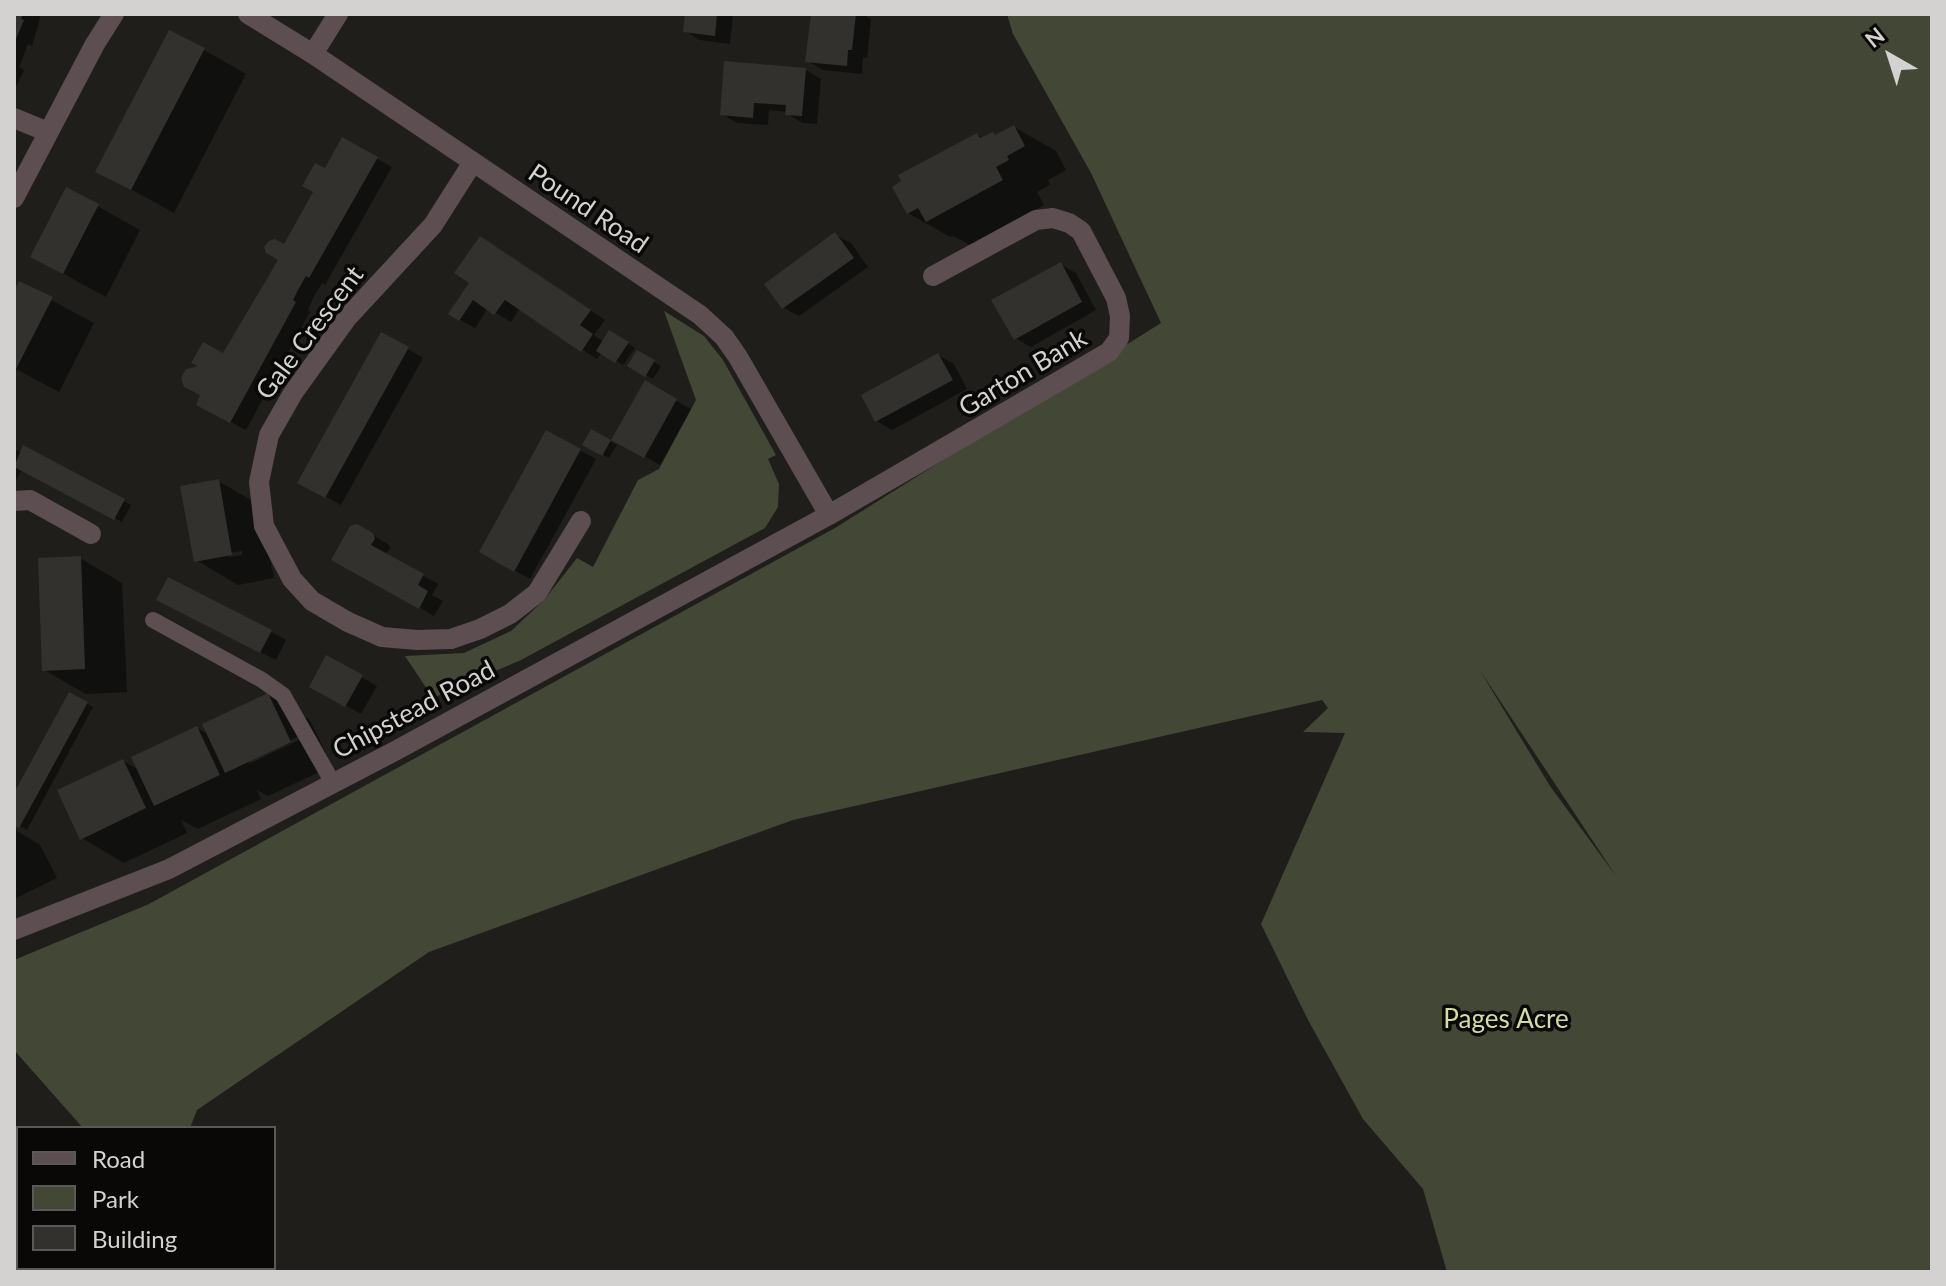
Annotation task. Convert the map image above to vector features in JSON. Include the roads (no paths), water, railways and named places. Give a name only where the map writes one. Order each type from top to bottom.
[{"type":"street","points":[[14,198],[114,14]]},
{"type":"street","name":"Pound Road","points":[[248,14],[313,54],[700,315],[724,337],[829,515]]},
{"type":"street","points":[[313,54],[338,14]]},
{"type":"street","points":[[14,118],[48,132]]},
{"type":"street","name":"Gale Crescent","points":[[473,162],[433,225],[347,318],[293,393],[269,435],[259,482],[264,526],[292,579],[312,601],[382,637],[417,640],[451,639],[510,614],[537,593],[581,521]]},
{"type":"street","name":"Garton Bank","points":[[829,515],[1097,360],[1109,352],[1119,338],[1120,316],[1116,298],[1081,231],[1069,223],[1053,218],[1036,220],[933,276]]},
{"type":"street","points":[[14,501],[30,500],[91,534]]},
{"type":"street","name":"Chipstead Road","points":[[14,930],[169,869],[829,515]]},
{"type":"lane","points":[[153,620],[262,680],[283,695],[333,783]]},
{"type":"park label","name":"Pages Acre","points":[[1506,1020]]}]
